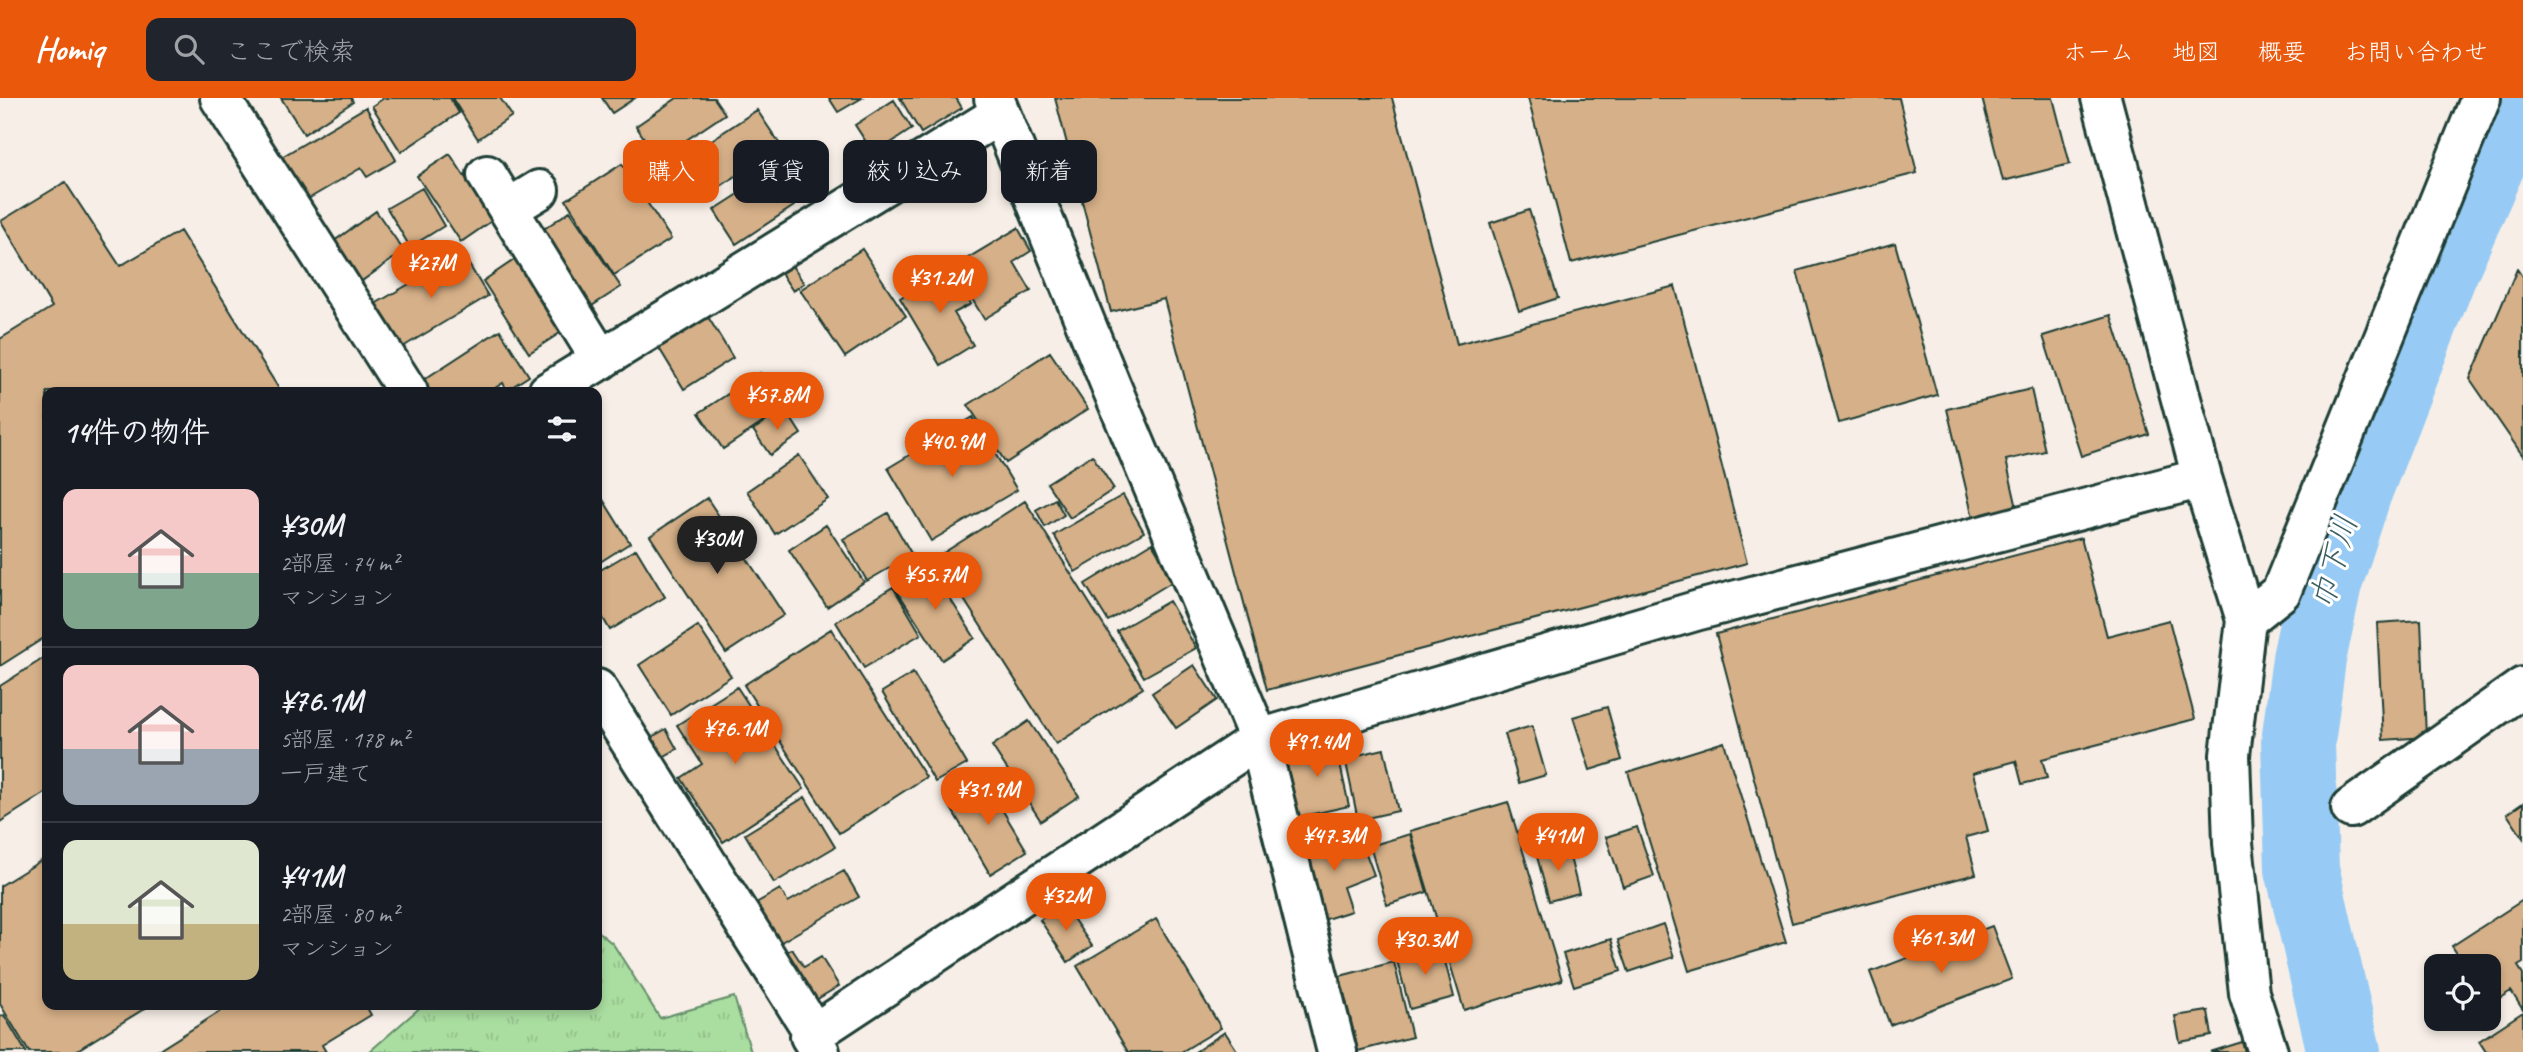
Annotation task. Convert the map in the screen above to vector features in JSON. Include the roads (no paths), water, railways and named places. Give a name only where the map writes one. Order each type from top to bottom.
[{"type":"street","points":[[220,98],[405,387]]},
{"type":"street","points":[[2101,98],[2202,478],[2246,620],[2230,755],[2233,843],[2249,993],[2268,1052]]},
{"type":"street","points":[[2246,620],[2281,592],[2481,98]]},
{"type":"street","points":[[556,387],[997,106],[1259,738],[1337,1052]]},
{"type":"street","points":[[487,175],[524,199],[601,360]]},
{"type":"street","points":[[602,697],[817,1043],[1259,738],[1699,610],[2202,478]]},
{"type":"street","points":[[2351,808],[2523,687]]},
{"type":"waterway","name":"巾下川","points":[[2344,1052],[2302,869],[2298,743],[2309,659],[2325,583],[2355,491],[2440,273],[2517,98]]}]
